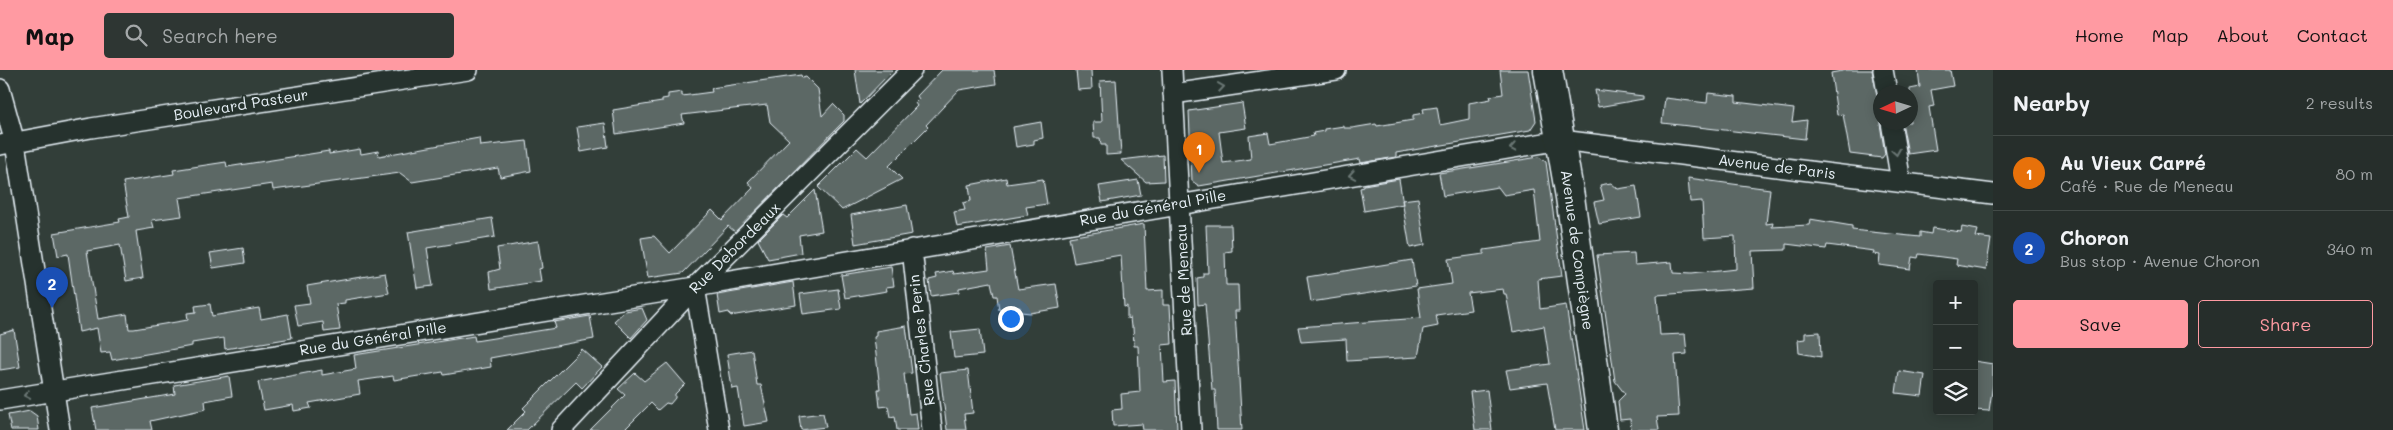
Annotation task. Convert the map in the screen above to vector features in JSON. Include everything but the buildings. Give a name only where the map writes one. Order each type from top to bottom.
[{"type":"main road","name":"Avenue de Compiègne","points":[[1548,70],[1561,140],[1603,430]]},
{"type":"street","name":"Boulevard Pasteur","points":[[8,144],[91,128],[405,75],[468,70]]},
{"type":"street","name":"Rue Debordeaux","points":[[561,430],[695,287],[912,70]]},
{"type":"street","name":"Rue de Meneau","points":[[1172,70],[1191,430]]},
{"type":"street","points":[[1173,94],[1336,70]]},
{"type":"street","points":[[1883,70],[1886,85]]},
{"type":"street","points":[[0,89],[8,144],[60,430]]},
{"type":"street","points":[[1892,130],[1901,182]]},
{"type":"street","name":"Avenue de Paris","points":[[1561,140],[1993,194]]},
{"type":"street","name":"Rue du Général Pille","points":[[0,400],[695,287],[1561,140]]},
{"type":"street","name":"Rue Charles Perin","points":[[912,249],[932,430]]},
{"type":"street","points":[[726,256],[745,278]]},
{"type":"street","points":[[695,287],[719,430]]},
{"type":"place","name":"Au Vieux Carré","points":[[1199,173]]},
{"type":"place","name":"Choron","points":[[52,308]]}]
